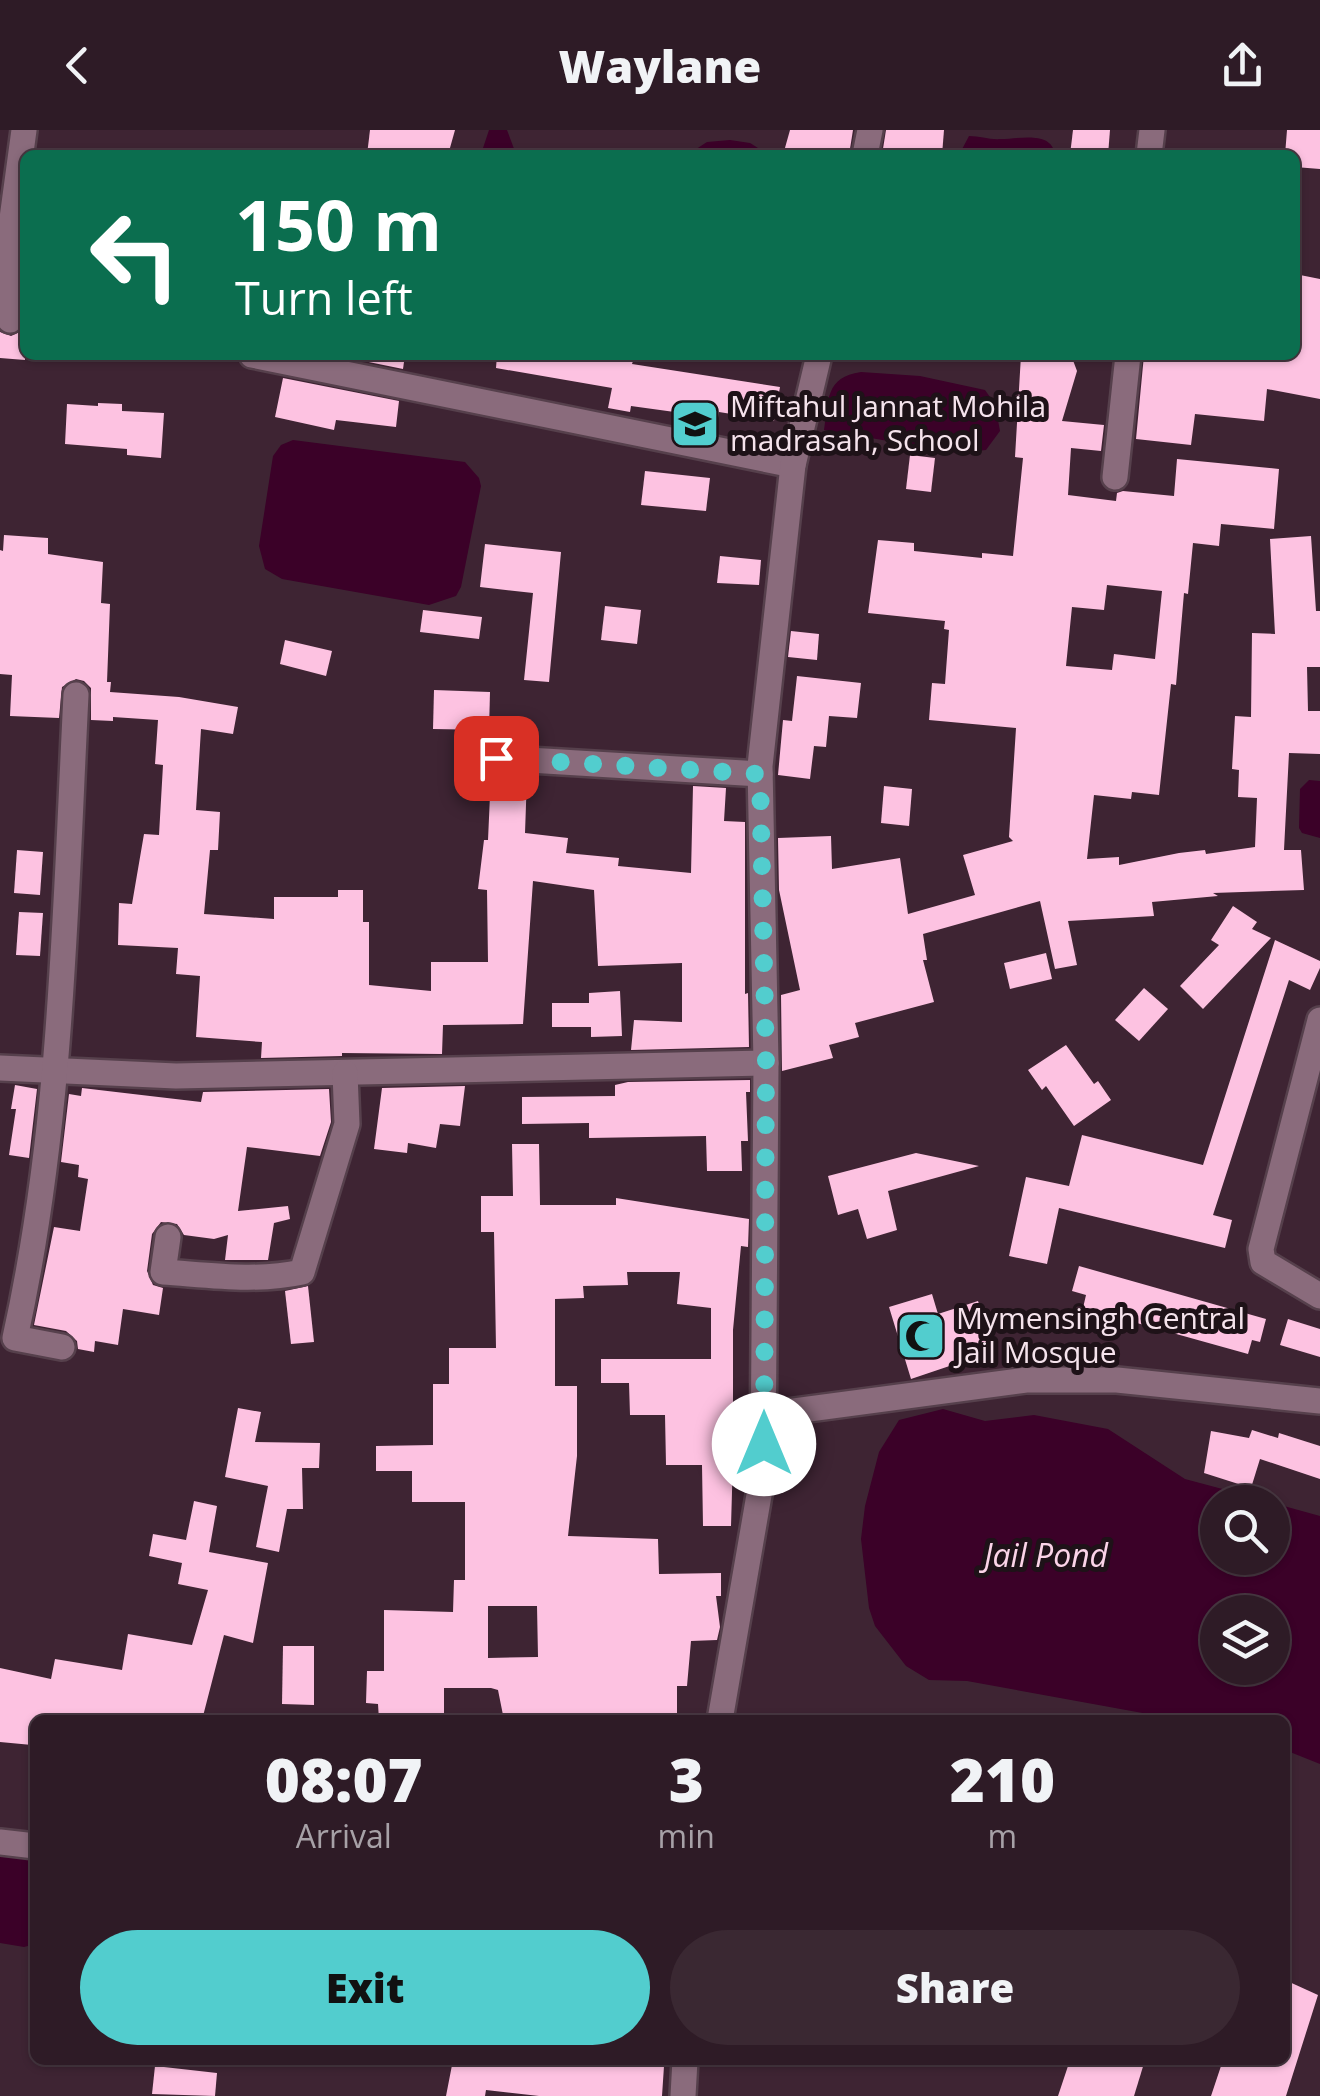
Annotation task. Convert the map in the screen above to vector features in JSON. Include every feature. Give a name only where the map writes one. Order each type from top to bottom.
[{"type":"street","points":[[12,321],[11,226],[20,160]]},
{"type":"street","points":[[277,360],[794,465]]},
{"type":"street","points":[[721,1715],[763,1472],[766,1063],[760,774],[794,465],[818,360]]},
{"type":"street","points":[[1116,477],[1128,360]]},
{"type":"street","points":[[62,1346],[15,1338],[48,1157],[57,1071],[76,695]]},
{"type":"street","points":[[496,758],[760,774]]},
{"type":"street","points":[[1320,1020],[1261,1250],[1263,1262],[1320,1296]]},
{"type":"street","points":[[0,1068],[176,1076],[766,1063]]},
{"type":"street","points":[[168,1237],[163,1272],[280,1277],[302,1272],[347,1124],[345,1073]]},
{"type":"street","points":[[764,1415],[1026,1380],[1117,1380],[1320,1402]]},
{"type":"street","points":[[0,1842],[30,1845]]},
{"type":"street","points":[[682,2096],[685,2065]]},
{"type":"water","points":[[489,130],[507,130],[514,150],[482,150]]},
{"type":"water","points":[[969,136],[1042,139],[1054,150],[962,150]]},
{"type":"water","points":[[730,140],[750,143],[761,150],[695,150],[707,142]]},
{"type":"water","points":[[861,372],[920,376],[985,390],[995,404],[1000,431],[986,450],[958,453],[824,430],[828,400],[835,385]]},
{"type":"water","points":[[293,440],[465,462],[481,486],[456,596],[429,605],[282,579],[265,569],[259,546],[273,456],[281,445]]},
{"type":"water","points":[[1309,780],[1320,781],[1320,838],[1302,833],[1299,828],[1300,789]]},
{"type":"water","name":"Jail Pond","points":[[943,1409],[985,1421],[1034,1415],[1108,1429],[1185,1479],[1207,1485],[1200,1485],[1200,1575],[1290,1575],[1290,1508],[1320,1516],[1320,1764],[1290,1752],[1290,1715],[1154,1715],[967,1681],[929,1680],[906,1666],[875,1626],[869,1608],[861,1539],[879,1452],[899,1420]]},
{"type":"water","points":[[0,1856],[30,1856],[30,1945],[0,1943]]},
{"type":"building","points":[[370,130],[455,130],[449,150],[368,150]]},
{"type":"building","points":[[790,130],[853,130],[850,150],[784,150]]},
{"type":"building","points":[[886,130],[944,130],[942,150],[883,150]]},
{"type":"building","points":[[1073,130],[1110,130],[1108,150],[1071,150]]},
{"type":"building","points":[[1287,130],[1320,130],[1320,169],[1300,167],[1300,150],[1285,150]]},
{"type":"building","points":[[1300,275],[1320,279],[1320,399],[1267,389],[1264,421],[1195,414],[1191,445],[1136,439],[1144,360],[1300,360]]},
{"type":"building","points":[[0,332],[11,336],[20,332],[20,360],[0,358]]},
{"type":"building","points":[[359,360],[404,360],[403,369]]},
{"type":"building","points":[[497,360],[633,360],[632,364],[780,387],[774,421],[719,412],[718,418],[631,406],[630,412],[608,408],[612,388],[496,368]]},
{"type":"building","points":[[1021,360],[1073,360],[1077,371],[1062,421],[1104,425],[1101,451],[1071,448],[1068,495],[1116,501],[1117,493],[1123,491],[1174,496],[1177,459],[1279,469],[1274,529],[1221,524],[1219,546],[1193,543],[1159,795],[1132,792],[1131,799],[1094,795],[1087,859],[1119,857],[1119,865],[1179,853],[1205,850],[1206,854],[1255,847],[1257,798],[1238,797],[1239,770],[1232,769],[1235,716],[1251,717],[1252,633],[1275,634],[1270,539],[1311,536],[1316,611],[1320,611],[1320,667],[1307,667],[1308,711],[1320,711],[1320,754],[1289,753],[1284,850],[1301,850],[1304,890],[1213,893],[1218,896],[1152,902],[1154,916],[1068,921],[1077,965],[1055,969],[1040,901],[923,934],[927,960],[923,960],[934,1002],[855,1023],[859,1037],[829,1045],[833,1058],[782,1071],[781,995],[800,990],[779,890],[778,838],[831,836],[832,869],[900,858],[908,914],[975,895],[963,855],[1013,841],[1009,837],[1016,728],[929,720],[932,683],[945,684],[949,630],[944,629],[945,621],[868,613],[878,540],[914,543],[914,551],[982,558],[982,553],[1013,556],[1023,458],[1015,457]],"holes":[[[1107,585],[1162,591],[1155,659],[1114,654],[1112,670],[1066,666],[1072,607],[1104,610]]]},
{"type":"building","points":[[283,378],[399,401],[396,427],[336,420],[334,430],[275,417]]},
{"type":"building","points":[[67,404],[122,404],[122,411],[164,413],[161,458],[127,455],[127,449],[65,444]]},
{"type":"building","points":[[910,455],[935,458],[931,492],[906,489]]},
{"type":"building","points":[[645,471],[710,478],[706,511],[641,505]]},
{"type":"building","points":[[4,535],[48,538],[48,554],[103,562],[101,603],[110,604],[110,692],[179,697],[238,707],[233,734],[201,729],[196,810],[220,812],[218,850],[210,850],[204,914],[274,919],[274,897],[338,897],[338,890],[363,890],[363,922],[369,922],[369,985],[431,991],[431,962],[488,962],[487,890],[478,889],[484,840],[488,840],[491,773],[527,776],[525,833],[568,838],[566,853],[619,858],[618,866],[691,873],[693,786],[726,788],[724,821],[745,822],[745,994],[748,993],[749,1047],[631,1050],[634,1020],[682,1022],[682,963],[598,966],[594,890],[533,881],[523,1024],[443,1025],[442,1054],[342,1053],[261,1058],[262,1042],[196,1037],[200,976],[176,974],[178,948],[118,945],[119,903],[132,904],[144,834],[159,835],[163,765],[155,764],[158,720],[91,720],[91,688],[76,679],[62,687],[59,718],[10,716],[12,675],[0,674],[0,550],[3,551]]},
{"type":"building","points":[[485,544],[561,552],[549,682],[524,680],[533,593],[480,587]]},
{"type":"building","points":[[720,556],[761,560],[759,585],[717,583]]},
{"type":"building","points":[[605,606],[641,610],[637,644],[601,640]]},
{"type":"building","points":[[423,610],[482,617],[479,639],[420,632]]},
{"type":"building","points":[[791,631],[819,634],[817,660],[788,657]]},
{"type":"building","points":[[285,640],[332,651],[326,676],[280,664]]},
{"type":"building","points":[[797,676],[861,683],[857,718],[829,716],[826,747],[814,746],[810,779],[778,775],[783,720],[792,721]]},
{"type":"building","points":[[434,690],[490,692],[489,730],[433,729]]},
{"type":"building","points":[[884,786],[912,789],[909,826],[881,823]]},
{"type":"building","points":[[17,850],[43,852],[40,895],[14,893]]},
{"type":"building","points":[[1233,906],[1257,922],[1252,929],[1271,938],[1203,1009],[1180,986],[1219,945],[1211,940]]},
{"type":"building","points":[[19,912],[43,913],[40,956],[16,955]]},
{"type":"building","points":[[1275,940],[1320,961],[1320,968],[1310,990],[1289,980],[1213,1215],[1232,1220],[1225,1248],[1059,1208],[1047,1264],[1009,1256],[1026,1177],[1069,1186],[1082,1135],[1203,1165]]},
{"type":"building","points":[[1046,953],[1052,979],[1010,989],[1004,963]]},
{"type":"building","points":[[1144,988],[1168,1009],[1139,1041],[1115,1020]]},
{"type":"building","points":[[620,991],[622,1036],[591,1037],[591,1027],[552,1027],[552,1003],[589,1003],[589,993]]},
{"type":"building","points":[[1066,1045],[1094,1084],[1098,1081],[1111,1100],[1074,1126],[1046,1086],[1042,1090],[1028,1070]]},
{"type":"building","points":[[750,1080],[750,1092],[746,1092],[748,1141],[741,1141],[742,1171],[707,1171],[706,1136],[589,1138],[589,1123],[522,1124],[522,1097],[615,1096],[615,1085],[628,1082]]},
{"type":"building","points":[[15,1085],[37,1089],[29,1158],[9,1155],[16,1109],[11,1109]]},
{"type":"building","points":[[465,1086],[460,1126],[440,1124],[436,1148],[408,1143],[407,1153],[374,1149],[382,1088]]},
{"type":"building","points":[[82,1088],[201,1102],[203,1092],[329,1089],[331,1122],[320,1156],[247,1147],[238,1211],[288,1206],[290,1219],[274,1223],[268,1260],[225,1260],[228,1235],[214,1239],[184,1235],[177,1224],[161,1222],[152,1234],[147,1271],[153,1285],[163,1288],[159,1315],[123,1309],[118,1345],[95,1341],[94,1352],[78,1349],[77,1341],[66,1331],[34,1325],[54,1227],[80,1231],[88,1179],[78,1177],[79,1165],[61,1162],[69,1094],[81,1096]]},
{"type":"building","points":[[512,1144],[539,1144],[540,1205],[616,1205],[616,1198],[749,1219],[748,1247],[741,1246],[733,1330],[733,1407],[729,1407],[730,1423],[734,1423],[731,1526],[703,1526],[702,1465],[666,1465],[665,1415],[630,1415],[629,1383],[601,1383],[601,1359],[711,1359],[711,1308],[677,1304],[680,1272],[627,1272],[628,1285],[583,1286],[584,1298],[555,1299],[555,1386],[577,1386],[577,1456],[568,1536],[658,1539],[659,1574],[721,1573],[721,1596],[716,1596],[720,1627],[717,1640],[691,1641],[687,1686],[677,1686],[677,1715],[503,1715],[498,1690],[491,1688],[444,1688],[444,1715],[379,1715],[378,1704],[366,1703],[367,1671],[384,1671],[384,1610],[453,1612],[454,1580],[465,1580],[465,1502],[412,1502],[412,1471],[376,1471],[376,1446],[433,1445],[433,1384],[449,1384],[449,1348],[496,1348],[494,1232],[481,1232],[481,1196],[513,1196]],"holes":[[[488,1606],[537,1606],[538,1657],[488,1658]]]},
{"type":"building","points":[[916,1153],[979,1166],[888,1191],[897,1230],[867,1239],[858,1209],[838,1215],[828,1176]]},
{"type":"building","points":[[1079,1266],[1266,1319],[1260,1342],[1252,1340],[1248,1354],[1083,1308],[1086,1295],[1072,1291]]},
{"type":"building","points":[[308,1286],[314,1342],[291,1344],[285,1291]]},
{"type":"building","points":[[932,1294],[938,1314],[978,1301],[994,1351],[911,1379],[889,1307]]},
{"type":"building","points":[[1288,1319],[1320,1329],[1320,1357],[1280,1345]]},
{"type":"building","points":[[238,1408],[261,1412],[255,1442],[320,1443],[319,1468],[302,1468],[303,1509],[287,1509],[279,1552],[256,1547],[268,1486],[225,1477]]},
{"type":"building","points":[[1252,1430],[1278,1438],[1279,1433],[1320,1446],[1320,1479],[1260,1459],[1252,1485],[1204,1473],[1211,1431],[1249,1438]]},
{"type":"building","points":[[194,1501],[217,1506],[209,1552],[268,1563],[253,1643],[224,1635],[203,1715],[30,1715],[30,1745],[0,1742],[0,1668],[51,1679],[55,1659],[122,1670],[128,1634],[192,1645],[208,1590],[178,1584],[182,1563],[149,1556],[153,1534],[186,1540]]},
{"type":"building","points":[[283,1646],[314,1646],[314,1705],[282,1704]]},
{"type":"building","points":[[1290,1982],[1318,1995],[1286,2096],[1211,2096],[1221,2065],[1290,2065]]},
{"type":"building","points":[[452,2065],[664,2066],[662,2096],[539,2096],[486,2090],[485,2096],[446,2096]]},
{"type":"building","points":[[1068,2065],[1143,2065],[1134,2096],[1058,2096]]},
{"type":"building","points":[[155,2066],[217,2073],[215,2096],[152,2094]]},
{"type":"place","name":"Miftahul Jannat Mohila madrasah, School","points":[[695,424]]},
{"type":"place","name":"Mymensingh Central Jail Mosque","points":[[921,1336]]},
{"type":"route","points":[[496,758],[760,774],[766,1063],[764,1444]]}]
